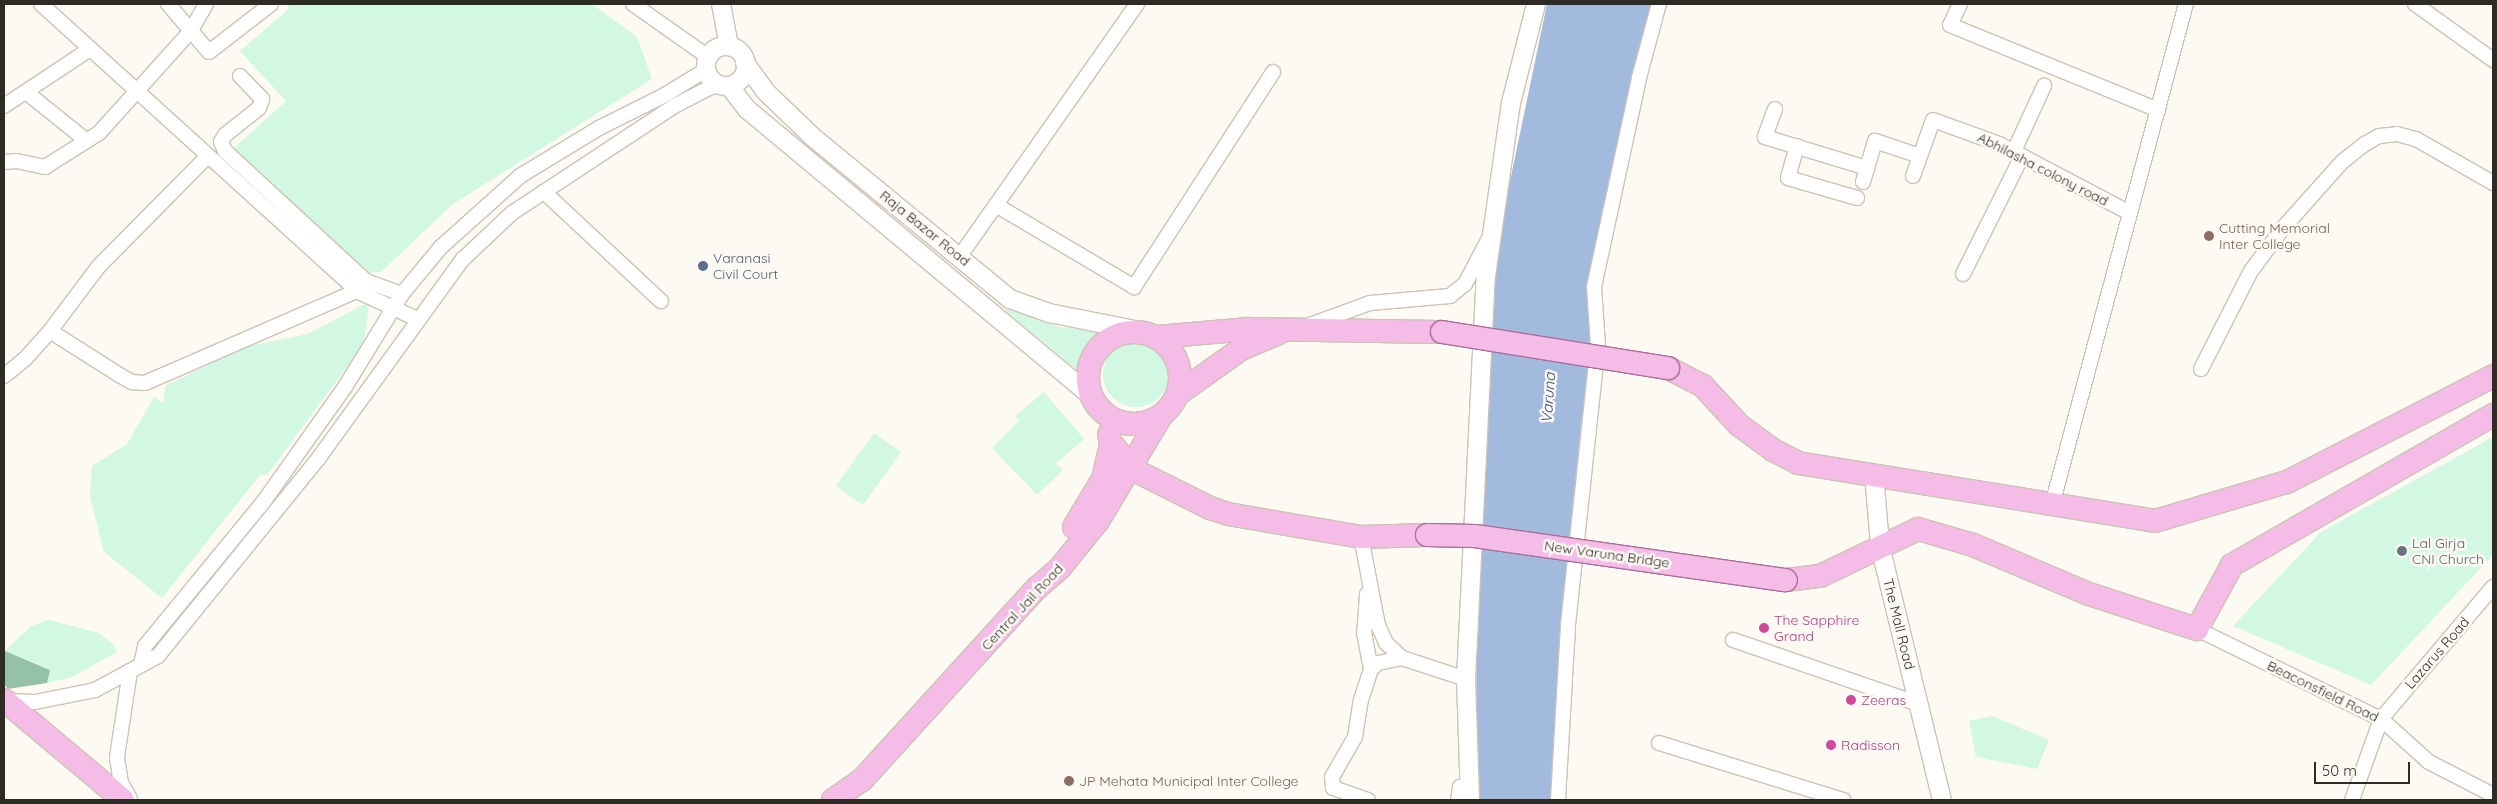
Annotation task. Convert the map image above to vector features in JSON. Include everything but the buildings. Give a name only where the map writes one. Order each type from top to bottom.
[{"type":"main road","points":[[1105,414],[1133,425],[1161,416],[1178,394],[1241,349],[1295,329]]},
{"type":"main road","points":[[1037,588],[1047,564],[1089,506],[1102,479],[1111,443],[1105,414],[1091,396],[1089,368],[1098,350],[1113,336],[1295,329],[1442,332],[1668,368],[1702,386],[1739,425],[1772,450],[1798,463],[2155,521],[2287,482],[2493,376]]},
{"type":"main road","points":[[1148,334],[1176,357],[1181,375],[1178,394]]},
{"type":"main road","points":[[2197,629],[2232,565],[2493,415]]},
{"type":"main road","name":"Central Jail Road","points":[[833,800],[862,780],[1037,588],[1060,569],[1098,521],[1132,469],[1161,416]]},
{"type":"main road","points":[[1111,443],[1132,469]]},
{"type":"main road","name":"New Varuna Bridge","points":[[1132,469],[1219,511],[1361,536],[1475,536],[1786,580],[1820,576],[1918,529],[1973,545],[2089,594],[2197,629]]},
{"type":"main road","points":[[4,700],[123,800]]},
{"type":"street","points":[[41,4],[357,291],[417,319]]},
{"type":"street","points":[[168,4],[209,52],[272,4]]},
{"type":"street","points":[[4,162],[16,161],[45,167],[100,133],[190,32],[206,4]]},
{"type":"street","points":[[633,4],[707,63],[723,85],[748,110],[1091,396]]},
{"type":"street","points":[[721,4],[728,46]]},
{"type":"street","points":[[960,256],[1137,4]]},
{"type":"street","points":[[1458,800],[1460,788],[1470,793],[1466,679],[1486,276],[1511,103],[1536,4]]},
{"type":"street","points":[[1558,800],[1568,625],[1598,345],[1594,287],[1639,78],[1659,4]]},
{"type":"street","points":[[1960,4],[1950,25],[2158,110]]},
{"type":"street","points":[[2052,504],[2186,4]]},
{"type":"street","points":[[2415,4],[2493,60]]},
{"type":"street","points":[[4,700],[35,702],[83,693],[135,668],[158,656],[318,459],[417,319],[463,259],[512,213],[676,105],[744,75],[745,63],[740,52],[728,46],[716,48],[707,63],[663,96],[599,128],[520,176],[468,221],[402,294],[345,387],[264,501],[145,646],[135,668],[117,757],[121,782],[131,800]]},
{"type":"street","points":[[4,106],[90,49]]},
{"type":"street","name":"Raja Bazar Road","points":[[745,63],[766,92],[807,131],[960,256],[992,286],[1028,308],[1148,334]]},
{"type":"street","points":[[996,205],[1134,287],[1273,72]]},
{"type":"street","points":[[240,76],[262,99],[259,108],[226,135],[221,142],[225,151],[366,281],[402,294]]},
{"type":"street","points":[[1963,274],[2018,154],[2044,86]]},
{"type":"street","points":[[26,92],[86,141]]},
{"type":"street","points":[[1775,109],[1765,137],[1867,168]]},
{"type":"street","name":"Abhilasha colony road","points":[[1913,176],[1933,120],[2018,154],[2130,213]]},
{"type":"street","points":[[2201,369],[2251,271],[2343,161],[2365,144],[2379,136],[2397,134],[2416,139],[2493,183]]},
{"type":"street","points":[[1863,182],[1875,140],[1920,156]]},
{"type":"street","points":[[1797,146],[1788,178],[1857,198]]},
{"type":"street","points":[[4,376],[25,358],[50,331],[99,266],[208,156]]},
{"type":"street","points":[[544,192],[661,301]]},
{"type":"street","points":[[1295,329],[1370,303],[1450,296],[1465,284],[1491,233]]},
{"type":"street","points":[[50,331],[132,382],[146,382],[357,291]]},
{"type":"street","name":"The Mall Road","points":[[1874,474],[1880,546],[1942,800]]},
{"type":"street","points":[[1361,536],[1368,581],[1383,637],[1402,658],[1466,679]]},
{"type":"street","points":[[1368,581],[1364,633],[1371,669],[1361,700],[1355,737],[1332,783],[1341,792],[1368,800]]},
{"type":"street","name":"Lazarus Road","points":[[2381,719],[2493,587]]},
{"type":"street","name":"Beaconsfield Road","points":[[2197,629],[2381,719],[2429,762],[2493,795]]},
{"type":"street","points":[[1733,640],[1919,704]]},
{"type":"street","points":[[1371,669],[1378,663],[1402,658]]},
{"type":"street","points":[[2352,800],[2381,719]]},
{"type":"street","points":[[1659,743],[1843,800]]},
{"type":"street","name":"Central Jail Road","points":[[845,800],[862,780]]},
{"type":"green space","points":[[287,4],[592,4],[637,37],[652,79],[453,204],[381,272],[365,273],[233,149],[286,101],[240,51],[289,9]]},
{"type":"green space","points":[[365,304],[369,308],[363,345],[267,475],[260,475],[162,598],[104,552],[90,496],[92,466],[127,444],[154,397],[163,403],[166,385],[249,346],[308,334]]},
{"type":"green space","points":[[1008,309],[1059,327],[1103,332],[1091,343],[1084,357],[1082,374],[1005,310]]},
{"type":"green space","points":[[1136,341],[1148,344],[1159,351],[1166,362],[1169,374],[1166,386],[1159,397],[1148,404],[1136,407],[1124,404],[1113,397],[1106,386],[1103,374],[1106,362],[1113,351],[1124,344]]},
{"type":"green space","points":[[1044,392],[1084,439],[1056,463],[1063,470],[1037,495],[992,448],[1019,421],[1015,416]]},
{"type":"green space","points":[[874,433],[901,452],[863,505],[836,486]]},
{"type":"green space","points":[[2493,437],[2493,555],[2371,685],[2233,626],[2321,532]]},
{"type":"green space","points":[[49,620],[99,633],[114,645],[117,652],[72,677],[47,683],[50,669],[5,651],[31,626]]},
{"type":"green space","points":[[5,651],[50,670],[47,683],[8,689],[4,684]]},
{"type":"green space","points":[[1992,716],[2049,740],[2037,769],[1976,757],[1969,721]]},
{"type":"water","name":"Varuna","points":[[1547,4],[1668,4],[1660,21],[1600,285],[1581,425],[1563,601],[1554,800],[1477,800],[1476,607],[1484,306]]},
{"type":"place","name":"Cutting Memorial Inter College","points":[[2209,236]]},
{"type":"place","name":"Varanasi Civil Court","points":[[703,266]]},
{"type":"place","name":"Lal Girja CNI Church","points":[[2402,551]]},
{"type":"place","name":"The Sapphire Grand","points":[[1764,628]]},
{"type":"place","name":"Zeeras","points":[[1851,700]]},
{"type":"place","name":"Radisson","points":[[1831,745]]},
{"type":"place","name":"JP Mehata Municipal Inter College","points":[[1069,781]]}]
